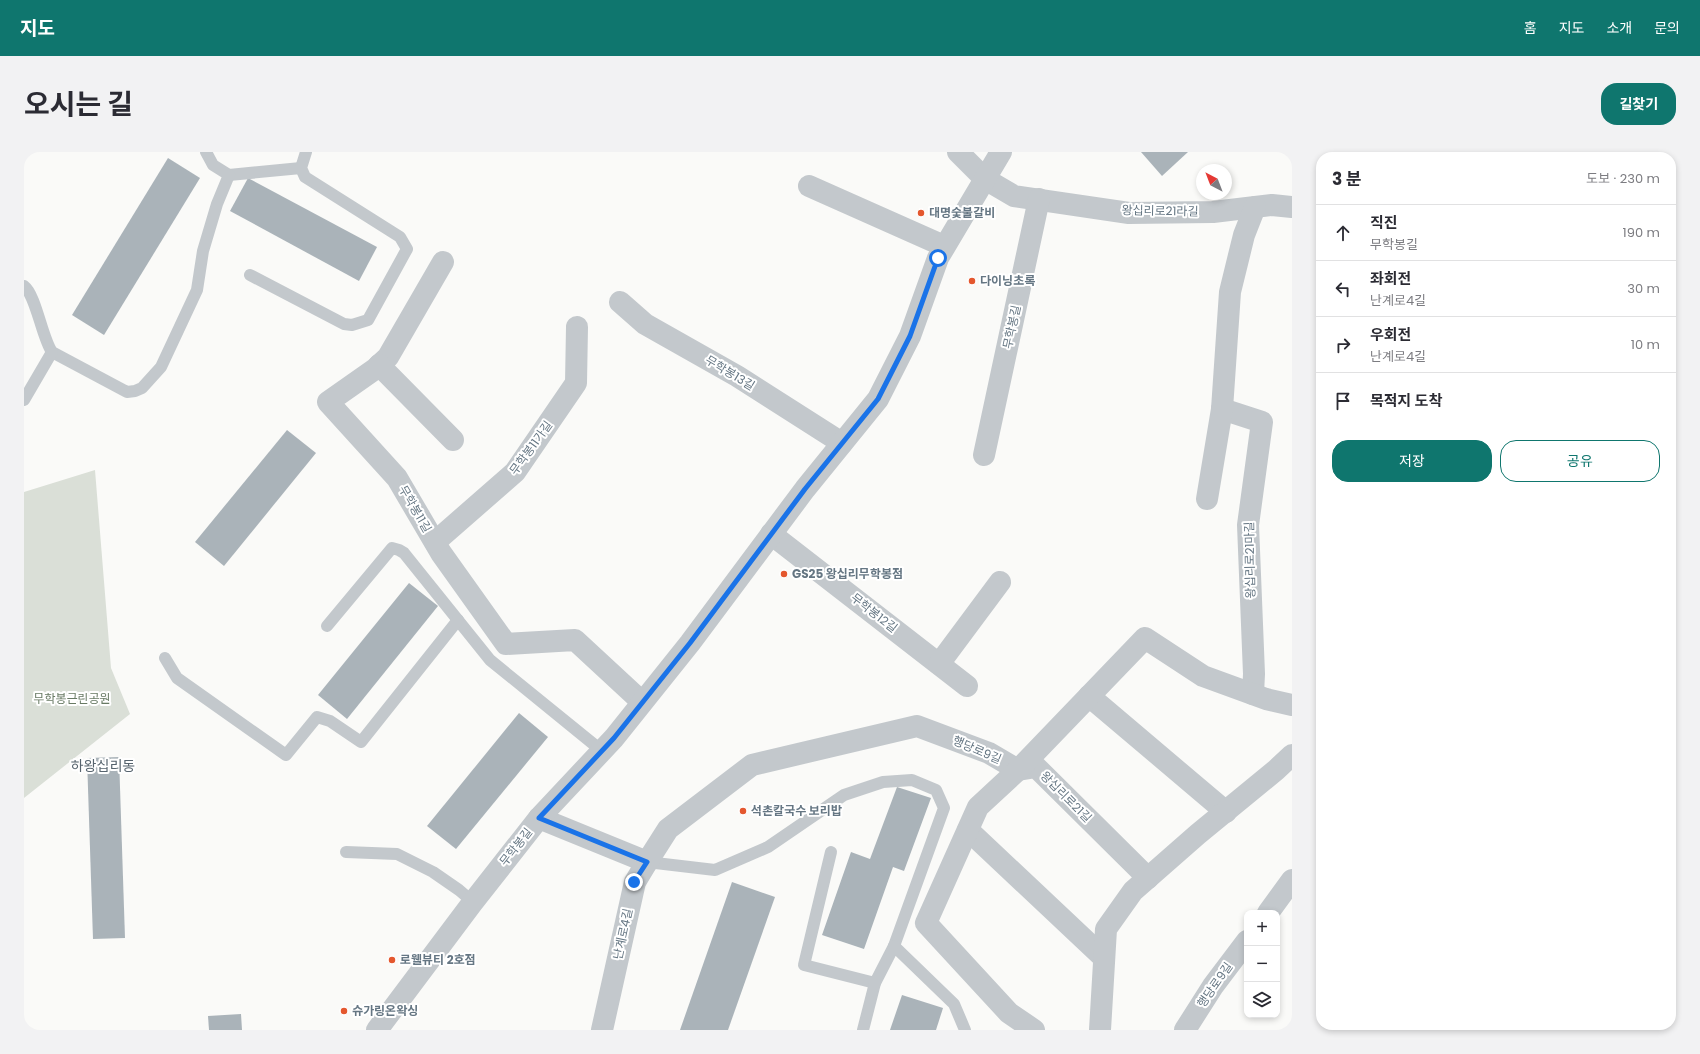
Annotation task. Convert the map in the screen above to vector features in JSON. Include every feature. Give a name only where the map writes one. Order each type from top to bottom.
[{"type":"street","name":"왕십리로21라길","points":[[958,152],[985,179],[1014,196],[1129,213],[1213,212],[1272,205],[1292,207]]},
{"type":"street","name":"무학봉길","points":[[377,1030],[473,902],[539,818],[602,751],[690,643],[805,489],[878,399],[910,336],[938,258],[1001,152]]},
{"type":"street","points":[[809,186],[944,246]]},
{"type":"street","name":"무학봉길","points":[[984,455],[1039,199]]},
{"type":"street","points":[[1207,500],[1222,409],[1230,292],[1244,235],[1255,207]]},
{"type":"street","name":"무학봉11길","points":[[443,262],[388,357],[328,402],[397,478],[435,542],[506,644],[575,640],[642,702]]},
{"type":"street","name":"무학봉13길","points":[[620,302],[645,324],[737,376],[842,443]]},
{"type":"street","name":"무학봉11가길","points":[[435,542],[516,472],[576,383],[577,327]]},
{"type":"street","points":[[379,365],[453,440]]},
{"type":"street","name":"왕십리로21마길","points":[[1222,409],[1262,422],[1248,525],[1254,674],[1253,694]]},
{"type":"street","name":"무학봉12길","points":[[771,534],[967,686]]},
{"type":"street","points":[[939,664],[1000,582]]},
{"type":"street","points":[[1018,770],[1146,638],[1203,676],[1253,694],[1292,705]]},
{"type":"street","points":[[1089,696],[1226,812]]},
{"type":"street","name":"행당로9길","points":[[647,862],[668,829],[752,765],[916,726],[989,753],[1018,770],[978,807],[926,923],[1009,1013],[1034,1030]]},
{"type":"street","points":[[1100,1030],[1106,929],[1133,891],[1292,755]]},
{"type":"street","name":"왕십리로21길","points":[[1018,770],[1036,767],[1148,878]]},
{"type":"street","points":[[539,818],[647,862]]},
{"type":"street","points":[[968,830],[1104,958]]},
{"type":"street","name":"난계로4길","points":[[602,1030],[634,882],[647,862]]},
{"type":"street","points":[[1270,910],[1292,880]]},
{"type":"street","name":"행당로9길","points":[[1185,1030],[1213,986],[1244,945]]},
{"type":"lane","points":[[206,152],[214,165],[229,175],[301,168]]},
{"type":"lane","points":[[250,275],[344,324],[352,325],[368,320],[407,249],[400,237],[306,176],[301,168],[306,152]]},
{"type":"lane","points":[[24,286],[26,287],[35,309],[47,345],[52,352],[127,392],[142,388],[161,367],[197,290],[203,251],[217,204],[229,175]]},
{"type":"lane","points":[[24,400],[52,352]]},
{"type":"lane","points":[[327,626],[392,548],[399,550],[404,553],[490,660],[602,751]]},
{"type":"lane","points":[[165,658],[177,678],[286,755],[317,717],[330,721],[361,742],[458,620]]},
{"type":"lane","points":[[647,862],[715,870],[768,847],[844,795],[883,782],[912,780],[936,790],[944,808],[894,946],[875,983],[862,1030]]},
{"type":"lane","points":[[346,852],[396,854],[433,872],[473,902]]},
{"type":"lane","points":[[831,852],[804,965],[875,983]]},
{"type":"lane","points":[[894,946],[954,1004],[965,1030]]},
{"type":"green space","name":"무학봉근린공원","points":[[95,470],[111,668],[130,714],[24,798],[24,492]]},
{"type":"building","points":[[1141,152],[1188,152],[1162,176]]},
{"type":"building","points":[[168,158],[200,178],[104,335],[72,315]]},
{"type":"building","points":[[248,178],[377,247],[359,281],[230,211]]},
{"type":"building","points":[[287,430],[316,453],[224,566],[195,542]]},
{"type":"building","points":[[409,583],[438,606],[347,719],[318,695]]},
{"type":"building","points":[[519,713],[548,737],[456,849],[427,826]]},
{"type":"building","points":[[119,757],[125,938],[93,939],[87,758]]},
{"type":"building","points":[[897,787],[931,798],[904,871],[893,867],[864,949],[822,935],[851,852],[870,859]]},
{"type":"building","points":[[732,882],[775,897],[728,1030],[680,1030]]},
{"type":"building","points":[[902,995],[943,1008],[936,1030],[890,1030]]},
{"type":"building","points":[[241,1014],[242,1030],[209,1030],[208,1016]]},
{"type":"place","name":"대명숯불갈비","points":[[921,213]]},
{"type":"place","name":"다이닝초록","points":[[972,281]]},
{"type":"place","name":"GS25 왕십리무학봉점","points":[[784,574]]},
{"type":"place","name":"석촌칼국수 보리밥","points":[[743,811]]},
{"type":"place","name":"로웰뷰티 2호점","points":[[392,960]]},
{"type":"place","name":"슈가링온왁싱","points":[[344,1011]]},
{"type":"district","name":"하왕십리동","points":[[103,766]]},
{"type":"route","points":[[634,882],[647,862],[539,818],[614,738],[690,643],[805,489],[878,399],[910,336],[938,258]]}]
